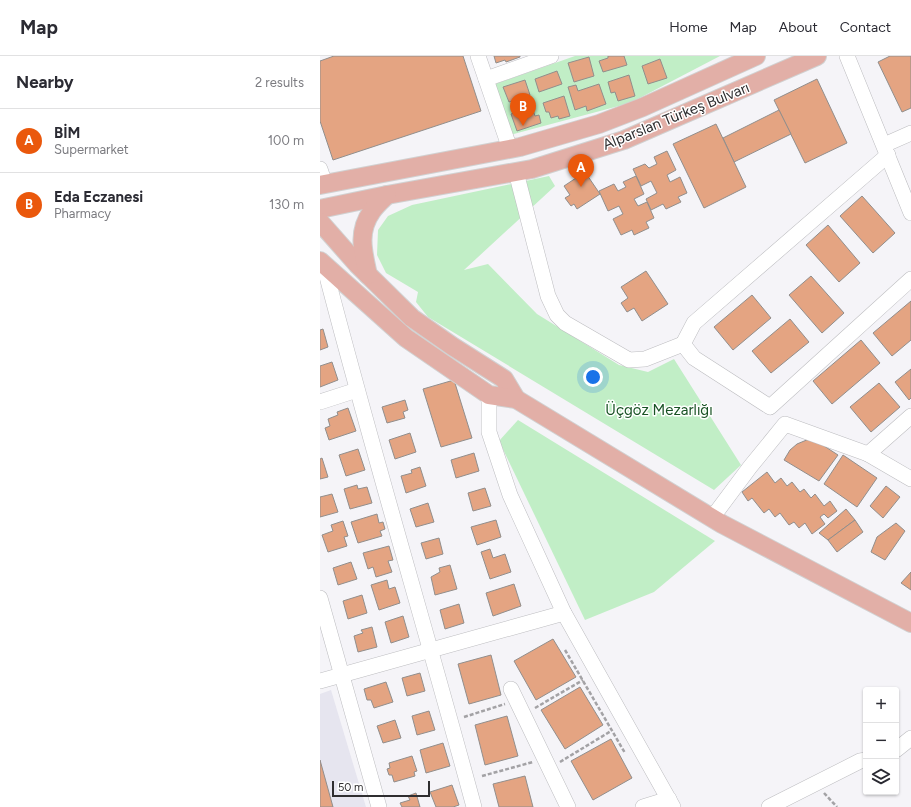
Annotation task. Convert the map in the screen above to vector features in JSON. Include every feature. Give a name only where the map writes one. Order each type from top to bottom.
[{"type":"main road","name":"Alparslan Türkeş Bulvarı","points":[[322,180],[510,149],[599,124],[643,107],[756,56]]},
{"type":"main road","name":"Alparslan Türkeş Bulvarı","points":[[320,209],[387,195],[532,169],[624,140],[817,56]]},
{"type":"main road","points":[[368,275],[362,247],[363,229],[372,211],[387,195]]},
{"type":"main road","points":[[320,222],[368,275],[412,318],[452,346],[504,379],[516,399]]},
{"type":"main road","points":[[322,263],[406,338],[489,395],[516,399],[712,518],[911,623]]},
{"type":"street","points":[[478,56],[510,149]]},
{"type":"street","points":[[486,79],[552,56]]},
{"type":"street","points":[[847,56],[911,213]]},
{"type":"street","points":[[516,172],[548,296],[556,315],[565,323],[629,360],[645,359],[683,344],[694,323],[886,150],[911,133]]},
{"type":"street","points":[[322,263],[474,807]]},
{"type":"street","points":[[770,407],[911,278]]},
{"type":"street","points":[[683,344],[694,358],[770,407],[785,424],[868,454],[911,479]]},
{"type":"street","points":[[320,402],[357,390]]},
{"type":"street","points":[[489,395],[489,432],[510,495],[564,613],[671,803],[643,807]]},
{"type":"street","points":[[868,454],[911,416]]},
{"type":"street","points":[[712,518],[750,467],[785,424]]},
{"type":"street","points":[[320,598],[379,807]]},
{"type":"street","points":[[320,681],[564,613]]},
{"type":"street","points":[[514,694],[568,807]]},
{"type":"street","points":[[899,748],[911,738]]},
{"type":"street","points":[[770,807],[863,760]]},
{"type":"path","points":[[565,650],[611,731],[629,759]]},
{"type":"path","points":[[524,715],[583,680]]},
{"type":"path","points":[[464,716],[514,694]]},
{"type":"path","points":[[482,776],[547,764],[611,731]]},
{"type":"shaded area","points":[[331,690],[366,807],[320,807],[320,694]]},
{"type":"green space","points":[[575,56],[720,56],[630,103],[510,135],[495,84]]},
{"type":"green space","name":"Üçgöz Mezarlığı","points":[[549,176],[555,186],[464,270],[488,264],[537,314],[619,365],[648,372],[674,359],[741,465],[714,490],[428,317],[416,302],[418,292],[386,273],[377,255],[378,230],[388,216],[412,205]]},
{"type":"green space","points":[[518,420],[715,541],[654,592],[585,620],[499,441]]},
{"type":"building","points":[[334,56],[463,56],[481,111],[333,160],[320,121],[320,61]]},
{"type":"building","points":[[494,56],[520,57],[506,62],[505,60],[496,63]]},
{"type":"building","points":[[608,56],[624,56],[627,65],[603,72],[599,61],[608,58]]},
{"type":"building","points":[[890,56],[911,56],[911,108],[902,112],[878,62]]},
{"type":"building","points":[[589,57],[594,76],[574,82],[568,63]]},
{"type":"building","points":[[660,59],[667,78],[648,84],[642,66]]},
{"type":"building","points":[[557,71],[562,84],[539,92],[535,79]]},
{"type":"building","points":[[629,75],[635,96],[618,101],[615,92],[611,93],[608,82]]},
{"type":"building","points":[[817,79],[847,143],[805,163],[774,100]]},
{"type":"building","points":[[525,80],[530,95],[509,102],[503,87]]},
{"type":"building","points":[[599,84],[606,104],[587,111],[586,106],[575,110],[568,87],[576,85],[578,91]]},
{"type":"building","points":[[564,96],[570,116],[559,119],[558,116],[551,118],[549,112],[546,112],[543,103]]},
{"type":"building","points":[[532,107],[535,116],[539,115],[541,123],[517,131],[511,114]]},
{"type":"building","points":[[779,110],[791,134],[734,162],[723,138]]},
{"type":"building","points":[[716,124],[746,187],[704,208],[673,144]]},
{"type":"building","points":[[667,151],[676,170],[667,175],[670,182],[680,177],[687,193],[678,197],[681,202],[666,209],[663,204],[651,210],[646,199],[657,193],[651,181],[641,186],[633,169],[645,164],[649,168],[657,164],[654,157]]},
{"type":"building","points":[[585,172],[600,194],[577,209],[574,204],[571,206],[565,198],[570,195],[564,186]]},
{"type":"building","points":[[636,176],[644,194],[634,199],[638,206],[647,202],[654,218],[646,222],[649,228],[634,235],[632,230],[621,235],[613,219],[623,214],[619,206],[608,211],[599,191],[614,184],[618,191],[626,187],[623,182]]},
{"type":"building","points":[[862,196],[895,233],[873,253],[840,216]]},
{"type":"building","points":[[828,225],[860,263],[839,282],[806,245]]},
{"type":"building","points":[[646,271],[668,304],[642,321],[634,308],[627,312],[621,303],[628,298],[621,287]]},
{"type":"building","points":[[811,276],[844,313],[822,333],[789,295]]},
{"type":"building","points":[[752,295],[771,318],[733,350],[714,327]]},
{"type":"building","points":[[911,301],[911,340],[892,356],[873,333]]},
{"type":"building","points":[[790,319],[809,342],[771,373],[752,351]]},
{"type":"building","points":[[323,329],[328,347],[320,350],[320,330]]},
{"type":"building","points":[[861,340],[880,363],[832,404],[813,381]]},
{"type":"building","points":[[332,362],[338,380],[320,387],[320,366]]},
{"type":"building","points":[[911,369],[911,398],[909,400],[895,382]]},
{"type":"building","points":[[454,380],[472,438],[441,447],[423,389]]},
{"type":"building","points":[[879,383],[900,407],[871,432],[850,407]]},
{"type":"building","points":[[405,400],[408,410],[403,412],[405,418],[387,423],[382,407]]},
{"type":"building","points":[[348,408],[356,431],[329,440],[325,428],[330,426],[328,419],[338,415],[337,412]]},
{"type":"building","points":[[410,433],[416,452],[395,459],[389,440]]},
{"type":"building","points":[[809,439],[818,442],[838,455],[819,481],[784,460],[790,450],[797,444]]},
{"type":"building","points":[[358,449],[365,470],[346,476],[339,455]]},
{"type":"building","points":[[474,453],[479,471],[456,478],[451,460]]},
{"type":"building","points":[[843,455],[877,478],[857,507],[824,484]]},
{"type":"building","points":[[322,458],[328,477],[320,479],[320,459]]},
{"type":"building","points":[[420,467],[426,486],[406,493],[401,476],[412,473],[411,470]]},
{"type":"building","points":[[767,472],[775,483],[781,478],[787,486],[792,482],[800,492],[804,489],[811,498],[815,494],[824,506],[830,501],[837,511],[828,518],[824,514],[820,517],[825,524],[812,534],[805,523],[799,528],[794,522],[789,525],[780,513],[775,517],[769,509],[764,513],[752,498],[748,501],[742,492]]},
{"type":"building","points":[[357,485],[358,489],[367,487],[372,503],[350,509],[344,489]]},
{"type":"building","points":[[886,486],[900,497],[883,518],[870,506]]},
{"type":"building","points":[[485,488],[491,506],[473,511],[468,493]]},
{"type":"building","points":[[332,494],[338,512],[320,517],[320,497]]},
{"type":"building","points":[[428,503],[434,522],[416,527],[410,509]]},
{"type":"building","points":[[846,509],[855,520],[828,540],[819,533]]},
{"type":"building","points":[[377,514],[379,523],[383,522],[385,529],[380,531],[382,536],[358,543],[351,522]]},
{"type":"building","points":[[496,520],[501,537],[477,545],[471,527]]},
{"type":"building","points":[[855,520],[863,532],[837,552],[828,540]]},
{"type":"building","points":[[343,521],[348,536],[344,537],[347,546],[328,552],[322,535],[333,531],[331,525]]},
{"type":"building","points":[[896,523],[905,531],[885,560],[871,552],[877,537]]},
{"type":"building","points":[[439,538],[443,554],[426,559],[421,543]]},
{"type":"building","points":[[389,546],[393,560],[388,561],[392,572],[376,577],[373,567],[368,569],[363,553]]},
{"type":"building","points":[[490,549],[493,558],[505,554],[511,572],[490,579],[481,552]]},
{"type":"building","points":[[351,562],[357,579],[338,585],[333,568]]},
{"type":"building","points":[[450,565],[457,589],[435,595],[431,577],[440,572],[439,568]]},
{"type":"building","points":[[911,572],[911,590],[901,583]]},
{"type":"building","points":[[387,580],[389,589],[395,587],[400,603],[379,610],[371,585]]},
{"type":"building","points":[[514,584],[521,606],[493,616],[486,593]]},
{"type":"building","points":[[362,595],[367,613],[348,619],[343,601]]},
{"type":"building","points":[[459,604],[464,623],[445,629],[440,610]]},
{"type":"building","points":[[403,616],[409,637],[391,643],[385,622]]},
{"type":"building","points":[[372,627],[377,647],[358,652],[354,636],[363,633],[361,630]]},
{"type":"building","points":[[553,639],[576,677],[536,700],[514,661]]},
{"type":"building","points":[[491,655],[501,695],[469,704],[458,664]]},
{"type":"building","points":[[420,673],[425,691],[407,696],[402,678]]},
{"type":"building","points":[[386,682],[393,702],[374,708],[371,700],[367,700],[364,689]]},
{"type":"building","points":[[580,687],[603,725],[565,749],[541,710]]},
{"type":"building","points":[[429,711],[435,730],[417,735],[412,716]]},
{"type":"building","points":[[507,716],[518,756],[485,765],[475,725]]},
{"type":"building","points":[[395,720],[401,738],[383,743],[377,726]]},
{"type":"building","points":[[611,739],[632,778],[593,800],[571,761]]},
{"type":"building","points":[[443,743],[450,766],[426,773],[420,750]]},
{"type":"building","points":[[412,756],[417,771],[414,772],[415,776],[394,782],[392,775],[389,775],[387,769],[390,768],[389,763]]},
{"type":"building","points":[[320,760],[333,807],[320,807]]},
{"type":"building","points":[[525,776],[533,807],[499,807],[493,784]]},
{"type":"building","points":[[452,785],[459,805],[453,807],[436,807],[430,792]]},
{"type":"building","points":[[416,793],[420,807],[402,807],[400,803],[410,800],[408,796]]},
{"type":"place","name":"Eda Eczanesi","points":[[523,126]]},
{"type":"place","name":"BİM","points":[[581,187]]}]
